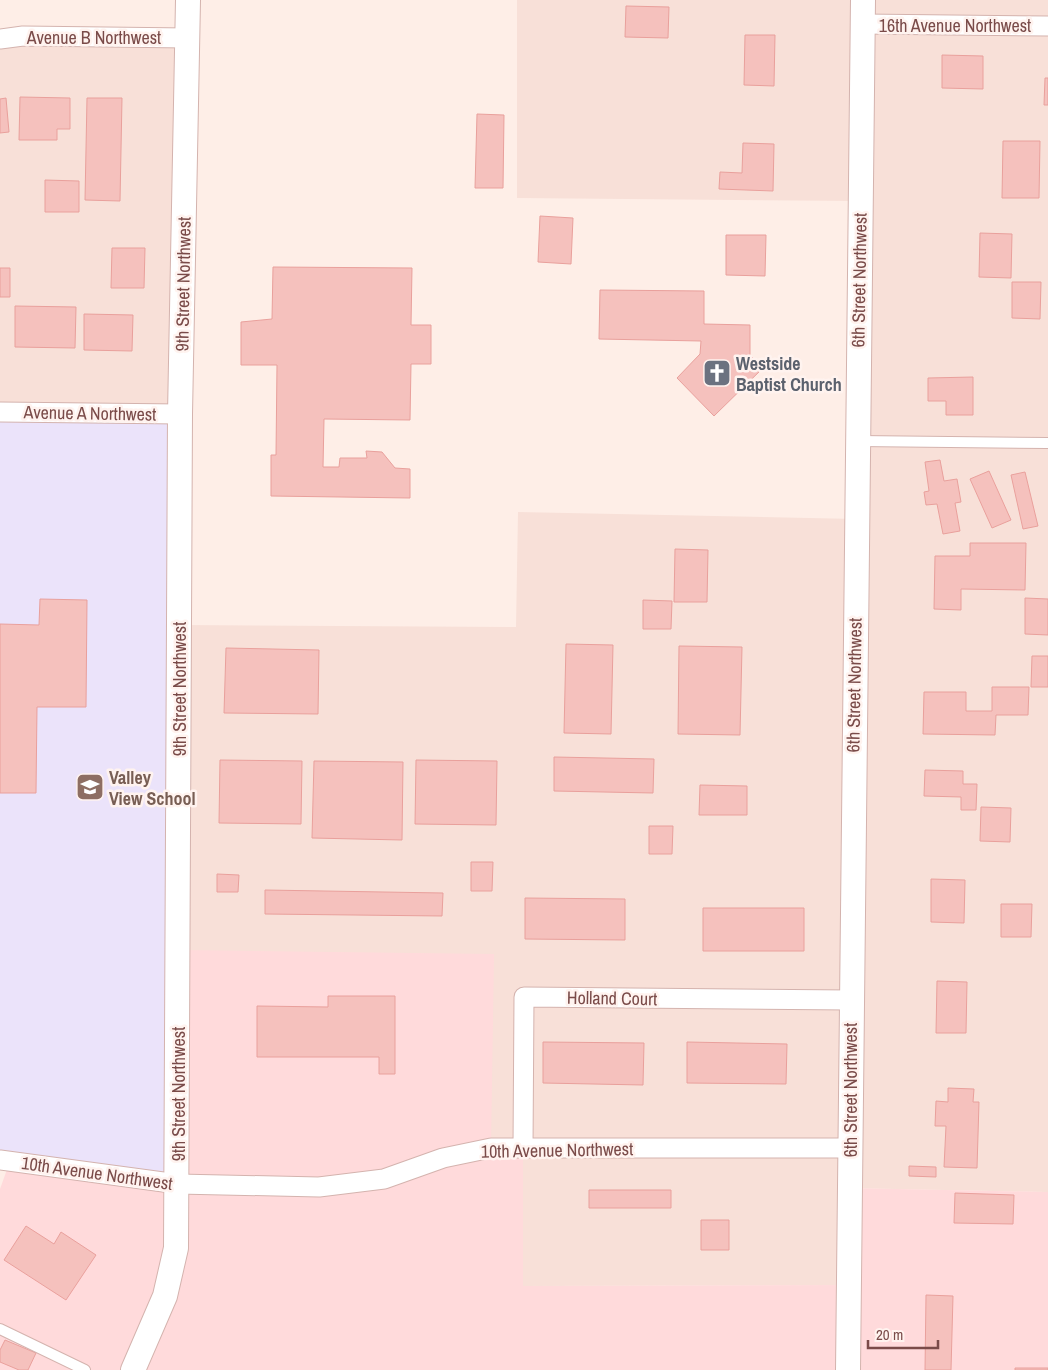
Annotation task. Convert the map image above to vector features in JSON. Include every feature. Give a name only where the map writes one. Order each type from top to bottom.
[{"type":"street","name":"9th Street Northwest","points":[[133,1370],[165,1296],[176,1248],[178,1184],[180,414],[188,0]]},
{"type":"street","name":"6th Street Northwest","points":[[848,1370],[850,1000],[863,0]]},
{"type":"street","name":"16th Avenue Northwest","points":[[863,24],[1048,26]]},
{"type":"street","name":"Avenue B Northwest","points":[[0,39],[23,36],[188,38]]},
{"type":"street","name":"Avenue A Northwest","points":[[0,412],[180,414]]},
{"type":"street","name":"Holland Court","points":[[523,1147],[524,997],[850,1000]]},
{"type":"street","name":"10th Avenue Northwest","points":[[0,1160],[178,1184],[319,1186],[384,1179],[443,1158],[491,1148],[850,1148]]},
{"type":"lane","points":[[857,441],[1048,443]]},
{"type":"lane","points":[[0,1330],[85,1370]]},
{"type":"shaded area","points":[[517,0],[1048,0],[1048,1192],[849,1188],[848,1285],[522,1286],[179,950],[180,625],[516,627],[518,512],[856,519],[860,201],[517,198]]},
{"type":"shaded area","points":[[188,38],[180,414],[0,413],[0,39]]},
{"type":"shaded area","name":"Valley View School","points":[[0,413],[180,414],[178,1184],[0,1160]]},
{"type":"shaded area","points":[[179,950],[494,954],[491,1147],[523,1147],[523,1286],[848,1285],[849,1188],[1048,1192],[1048,1370],[0,1370],[0,1189],[10,1161]]},
{"type":"building","points":[[626,6],[669,7],[668,38],[625,37]]},
{"type":"building","points":[[745,35],[775,35],[774,86],[744,85]]},
{"type":"building","points":[[942,55],[983,56],[983,89],[942,88]]},
{"type":"building","points":[[1045,78],[1048,78],[1048,105],[1044,105]]},
{"type":"building","points":[[20,97],[70,98],[70,129],[57,129],[57,140],[19,140]]},
{"type":"building","points":[[6,98],[9,132],[0,133],[0,99]]},
{"type":"building","points":[[87,98],[122,98],[120,201],[85,200]]},
{"type":"building","points":[[477,114],[504,115],[503,188],[475,188]]},
{"type":"building","points":[[1003,141],[1040,141],[1039,198],[1002,198]]},
{"type":"building","points":[[743,143],[774,144],[773,191],[719,189],[720,172],[742,173]]},
{"type":"building","points":[[45,180],[79,181],[79,212],[45,212]]},
{"type":"building","points":[[540,216],[573,218],[571,264],[538,262]]},
{"type":"building","points":[[980,233],[1012,234],[1011,278],[979,277]]},
{"type":"building","points":[[726,235],[766,235],[765,276],[726,275]]},
{"type":"building","points":[[112,248],[145,248],[144,288],[111,288]]},
{"type":"building","points":[[273,267],[412,268],[411,325],[431,325],[431,364],[411,364],[410,420],[324,419],[323,467],[339,467],[340,458],[367,458],[366,451],[382,452],[395,468],[410,469],[410,498],[271,496],[271,455],[276,455],[277,365],[241,365],[241,322],[272,319]]},
{"type":"building","points":[[0,268],[10,268],[10,297],[0,297]]},
{"type":"building","points":[[1012,282],[1041,282],[1040,319],[1012,318]]},
{"type":"building","points":[[600,290],[704,291],[704,324],[750,325],[750,355],[763,368],[714,416],[677,378],[700,354],[701,341],[599,339]]},
{"type":"building","points":[[15,306],[76,307],[75,348],[15,347]]},
{"type":"building","points":[[84,314],[133,315],[132,351],[84,350]]},
{"type":"building","points":[[973,377],[973,415],[946,415],[946,401],[928,401],[928,378]]},
{"type":"building","points":[[940,460],[944,481],[957,479],[961,502],[955,503],[960,531],[943,534],[937,504],[926,505],[924,492],[929,491],[925,462]]},
{"type":"building","points":[[989,471],[1011,520],[992,528],[970,479]]},
{"type":"building","points":[[1025,472],[1038,526],[1023,529],[1011,475]]},
{"type":"building","points":[[970,543],[1026,543],[1025,590],[961,589],[961,610],[934,609],[935,556],[970,556]]},
{"type":"building","points":[[675,549],[708,550],[707,602],[674,602]]},
{"type":"building","points":[[1025,598],[1048,599],[1048,635],[1025,634]]},
{"type":"building","points":[[40,599],[87,600],[86,707],[37,707],[36,793],[0,793],[0,624],[39,625]]},
{"type":"building","points":[[643,600],[672,601],[671,629],[643,629]]},
{"type":"building","points":[[566,644],[613,645],[611,734],[564,733]]},
{"type":"building","points":[[679,646],[742,647],[740,735],[678,734]]},
{"type":"building","points":[[226,648],[319,650],[318,714],[224,713]]},
{"type":"building","points":[[1032,656],[1048,656],[1048,687],[1031,687]]},
{"type":"building","points":[[992,687],[1029,687],[1028,715],[996,715],[995,735],[923,734],[924,692],[966,692],[966,711],[992,711]]},
{"type":"building","points":[[554,757],[654,759],[653,793],[554,791]]},
{"type":"building","points":[[220,760],[302,761],[301,824],[219,823]]},
{"type":"building","points":[[416,760],[497,761],[496,825],[415,824]]},
{"type":"building","points":[[314,761],[403,762],[402,840],[312,838]]},
{"type":"building","points":[[925,770],[963,771],[963,784],[977,784],[976,810],[961,810],[961,797],[924,796]]},
{"type":"building","points":[[700,785],[747,786],[747,815],[699,815]]},
{"type":"building","points":[[981,807],[1011,808],[1010,842],[980,841]]},
{"type":"building","points":[[649,826],[673,826],[672,854],[649,854]]},
{"type":"building","points":[[471,862],[493,862],[492,891],[471,891]]},
{"type":"building","points":[[217,874],[239,875],[238,892],[217,892]]},
{"type":"building","points":[[931,879],[965,880],[964,923],[931,922]]},
{"type":"building","points":[[265,890],[443,893],[442,916],[265,914]]},
{"type":"building","points":[[525,898],[625,899],[625,940],[525,939]]},
{"type":"building","points":[[1001,904],[1032,904],[1031,937],[1001,937]]},
{"type":"building","points":[[703,908],[804,908],[804,951],[703,951]]},
{"type":"building","points":[[937,981],[967,982],[966,1033],[936,1033]]},
{"type":"building","points":[[328,996],[395,996],[395,1074],[379,1074],[379,1057],[257,1057],[257,1006],[328,1007]]},
{"type":"building","points":[[543,1042],[644,1043],[643,1085],[543,1083]]},
{"type":"building","points":[[687,1042],[787,1044],[786,1084],[687,1083]]},
{"type":"building","points":[[948,1088],[974,1089],[973,1102],[979,1102],[977,1168],[944,1167],[946,1126],[935,1126],[936,1101],[948,1102]]},
{"type":"building","points":[[909,1166],[936,1167],[936,1177],[909,1176]]},
{"type":"building","points":[[589,1190],[671,1190],[671,1208],[589,1208]]},
{"type":"building","points":[[955,1193],[1014,1195],[1013,1224],[954,1223]]},
{"type":"building","points":[[701,1220],[729,1220],[729,1250],[701,1250]]},
{"type":"building","points":[[26,1226],[54,1244],[61,1232],[96,1255],[66,1300],[4,1260]]},
{"type":"building","points":[[926,1295],[953,1296],[951,1370],[925,1370]]},
{"type":"building","points":[[5,1340],[36,1353],[28,1370],[19,1370],[0,1362],[0,1350]]},
{"type":"building","points":[[1015,1368],[1048,1368],[1048,1370],[1015,1370]]},
{"type":"place","name":"Westside Baptist Church","points":[[717,373]]},
{"type":"place","name":"Valley View School","points":[[90,787]]}]
